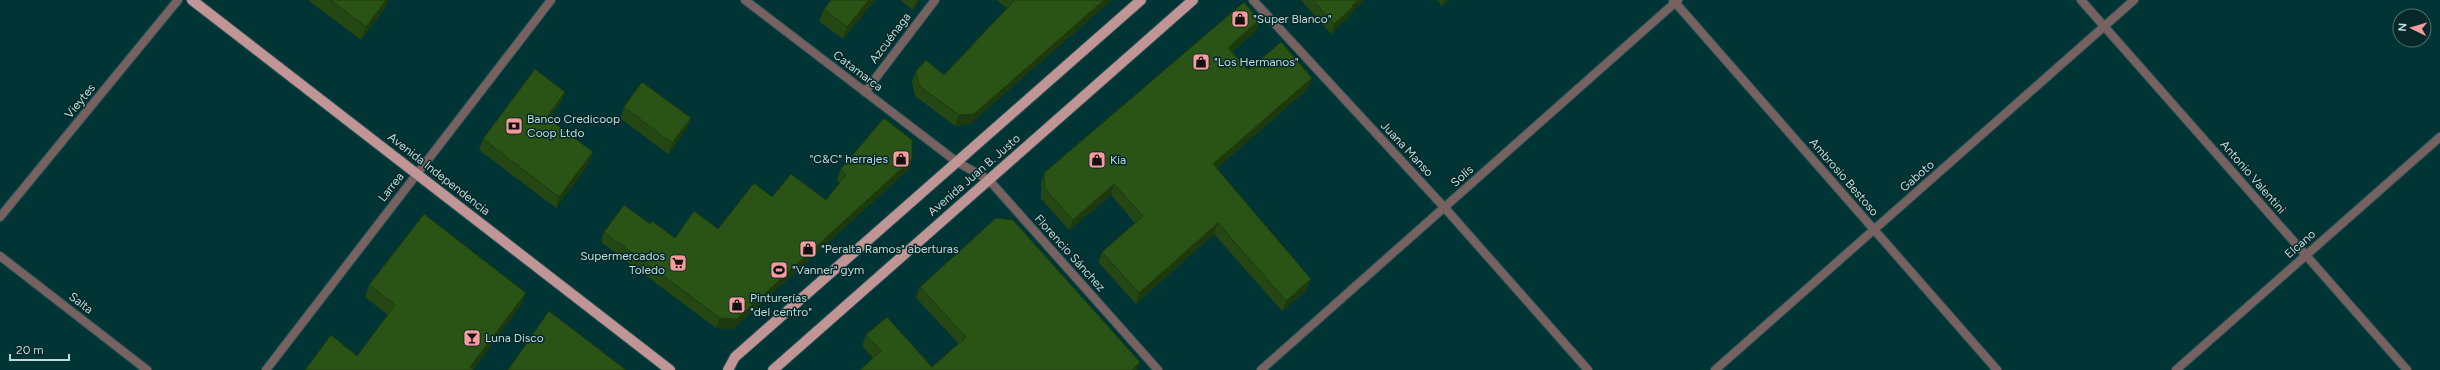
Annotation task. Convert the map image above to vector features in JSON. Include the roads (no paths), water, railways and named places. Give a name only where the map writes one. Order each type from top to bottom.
[{"type":"main road","name":"Avenida Independencia","points":[[192,0],[670,370]]},
{"type":"main road","name":"Avenida Juan B. Justo","points":[[728,370],[735,357],[1141,0]]},
{"type":"main road","name":"Avenida Juan B. Justo","points":[[773,370],[1193,0]]},
{"type":"street","name":"Vieytes","points":[[0,217],[178,0]]},
{"type":"street","name":"Larrea","points":[[266,370],[551,0]]},
{"type":"street","name":"Catamarca","points":[[745,0],[957,162]]},
{"type":"street","name":"Azcuénaga","points":[[865,92],[935,0]]},
{"type":"street","name":"Juana Manso","points":[[1253,0],[1444,207],[1588,370]]},
{"type":"street","name":"Antonio Valentini","points":[[2082,0],[2407,370]]},
{"type":"street","name":"Gaboto","points":[[1715,370],[2134,0]]},
{"type":"street","name":"Solís","points":[[1261,370],[1676,1]]},
{"type":"street","name":"Ambrosio Bestoso","points":[[1676,1],[1997,370]]},
{"type":"street","name":"Elcano","points":[[2176,370],[2440,137]]},
{"type":"street","name":"Florencio Sánchez","points":[[957,162],[989,180],[1158,370]]},
{"type":"street","name":"Salta","points":[[0,256],[147,370]]},
{"type":"place","name":"\"Super Blanco\"","points":[[1240,19]]},
{"type":"place","name":"\"Los Hermanos\"","points":[[1201,62]]},
{"type":"place","name":"Banco Credicoop Coop Ltdo","points":[[514,126]]},
{"type":"place","name":"\"C&C\" herrajes","points":[[901,159]]},
{"type":"place","name":"Kia","points":[[1097,160]]},
{"type":"place","name":"\"Peralta Ramos\" aberturas","points":[[808,249]]},
{"type":"place","name":"Supermercados Toledo","points":[[678,263]]},
{"type":"place","name":"\"Vanner\" gym","points":[[779,270]]},
{"type":"place","name":"Pinturerías \"del centro\"","points":[[737,305]]},
{"type":"place","name":"Luna Disco","points":[[472,338]]}]
